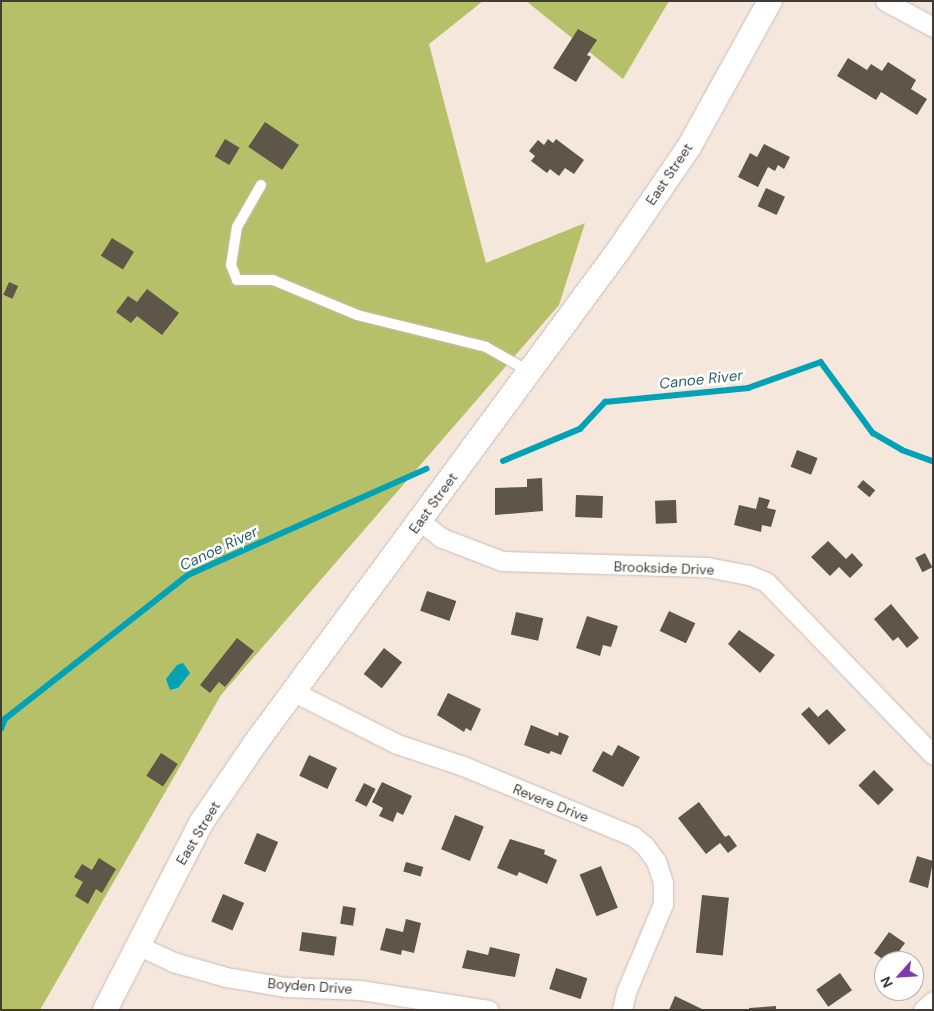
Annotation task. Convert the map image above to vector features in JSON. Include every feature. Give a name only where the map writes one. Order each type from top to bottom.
[{"type":"street","name":"East Street","points":[[105,1010],[137,945],[202,823],[294,692],[530,372],[688,147],[770,1]]},
{"type":"street","points":[[885,1],[933,27]]},
{"type":"street","name":"Brookside Drive","points":[[420,521],[442,538],[502,561],[707,567],[749,575],[766,582],[933,755]]},
{"type":"street","name":"Revere Drive","points":[[294,692],[397,744],[463,766],[633,836],[645,846],[656,861],[663,883],[663,904],[626,992],[622,1010]]},
{"type":"street","name":"Boyden Drive","points":[[137,945],[174,962],[226,977],[286,987],[361,990],[488,1010]]},
{"type":"street","points":[[923,1010],[933,1001]]},
{"type":"lane","points":[[261,185],[237,227],[232,265],[237,280],[273,280],[356,315],[486,346],[530,372]]},
{"type":"green space","points":[[1,1],[483,1],[429,44],[486,263],[585,223],[559,305],[221,695],[40,1010],[1,1010]]},
{"type":"green space","points":[[526,1],[669,1],[623,79]]},
{"type":"water","points":[[183,663],[190,673],[178,688],[170,690],[166,679],[177,665]]},
{"type":"building","points":[[578,29],[597,40],[587,55],[591,57],[576,82],[553,68]]},
{"type":"building","points":[[848,58],[867,70],[871,64],[882,71],[888,62],[916,80],[911,89],[927,99],[917,115],[881,92],[876,100],[837,76]]},
{"type":"building","points":[[265,122],[299,145],[282,170],[248,147]]},
{"type":"building","points":[[225,139],[240,148],[229,165],[215,156]]},
{"type":"building","points":[[548,139],[553,143],[556,139],[584,160],[574,174],[565,168],[559,176],[550,169],[547,173],[531,161],[535,156],[529,151],[538,140],[544,145]]},
{"type":"building","points":[[764,144],[790,157],[784,169],[778,165],[775,171],[768,167],[758,187],[738,177],[750,153],[757,157]]},
{"type":"building","points":[[766,188],[785,197],[777,215],[758,206]]},
{"type":"building","points":[[112,238],[134,252],[123,270],[101,256]]},
{"type":"building","points":[[9,282],[18,286],[12,299],[3,295]]},
{"type":"building","points":[[147,289],[179,313],[162,335],[137,316],[131,323],[116,312],[128,296],[137,302]]},
{"type":"building","points":[[797,450],[818,458],[811,475],[791,467]]},
{"type":"building","points":[[542,478],[543,511],[495,515],[495,488],[527,487],[527,479]]},
{"type":"building","points":[[863,480],[875,490],[869,497],[857,487]]},
{"type":"building","points":[[576,495],[603,496],[602,518],[575,517]]},
{"type":"building","points":[[759,497],[770,500],[767,508],[776,510],[771,527],[762,525],[761,532],[734,525],[739,505],[756,509]]},
{"type":"building","points":[[676,500],[677,523],[656,524],[655,501]]},
{"type":"building","points":[[828,541],[846,559],[852,553],[863,565],[850,578],[839,567],[830,576],[811,557]]},
{"type":"building","points":[[925,553],[932,567],[922,572],[915,558]]},
{"type":"building","points":[[427,591],[456,601],[449,621],[420,611]]},
{"type":"building","points":[[891,604],[919,638],[907,648],[898,637],[893,641],[874,619]]},
{"type":"building","points":[[669,611],[695,623],[686,643],[660,631]]},
{"type":"building","points":[[516,612],[543,618],[538,641],[511,634]]},
{"type":"building","points":[[587,616],[618,626],[611,647],[603,645],[600,656],[576,648]]},
{"type":"building","points":[[739,630],[775,655],[760,673],[728,644]]},
{"type":"building","points":[[237,638],[254,651],[225,687],[219,682],[210,693],[200,685]]},
{"type":"building","points":[[384,648],[402,662],[382,688],[364,674]]},
{"type":"building","points":[[448,693],[481,709],[471,731],[466,728],[464,732],[437,715]]},
{"type":"building","points":[[809,707],[818,717],[827,709],[846,730],[829,745],[801,714]]},
{"type":"building","points":[[531,725],[558,736],[559,732],[569,736],[561,755],[551,751],[549,754],[524,745]]},
{"type":"building","points":[[618,745],[640,757],[623,787],[592,771],[603,751],[612,756]]},
{"type":"building","points":[[161,753],[178,764],[163,787],[146,776]]},
{"type":"building","points":[[309,755],[337,768],[327,789],[299,776]]},
{"type":"building","points":[[874,770],[894,790],[878,805],[858,786]]},
{"type":"building","points":[[382,782],[412,796],[403,815],[397,812],[393,822],[379,816],[383,808],[372,802]]},
{"type":"building","points":[[364,783],[376,789],[367,807],[355,801]]},
{"type":"building","points":[[699,802],[725,837],[729,835],[737,846],[728,853],[720,843],[706,854],[678,818]]},
{"type":"building","points":[[455,815],[484,827],[470,861],[441,849]]},
{"type":"building","points":[[257,833],[278,842],[265,872],[244,863]]},
{"type":"building","points":[[510,839],[545,850],[544,854],[557,860],[547,884],[519,872],[517,876],[497,868]]},
{"type":"building","points":[[917,856],[933,861],[928,888],[909,882]]},
{"type":"building","points":[[99,858],[116,869],[102,893],[96,889],[88,904],[75,896],[83,882],[74,877],[82,864],[92,870]]},
{"type":"building","points":[[406,862],[423,867],[421,877],[403,872]]},
{"type":"building","points":[[601,866],[618,908],[597,916],[580,875]]},
{"type":"building","points":[[223,894],[244,903],[232,931],[211,922]]},
{"type":"building","points":[[702,895],[729,898],[723,956],[696,953]]},
{"type":"building","points":[[343,906],[356,908],[353,926],[340,924]]},
{"type":"building","points":[[406,919],[421,923],[414,953],[402,950],[401,955],[380,950],[386,928],[403,932]]},
{"type":"building","points":[[302,932],[337,937],[334,956],[299,951]]},
{"type":"building","points":[[889,932],[905,943],[899,951],[875,951]]},
{"type":"building","points":[[490,947],[520,954],[515,977],[462,968],[467,950],[488,955]]},
{"type":"building","points":[[556,968],[587,978],[581,999],[549,989]]},
{"type":"building","points":[[840,973],[852,990],[828,1007],[816,990]]},
{"type":"building","points":[[675,996],[704,1010],[669,1010]]},
{"type":"building","points":[[776,1006],[776,1010],[749,1010],[749,1008]]},
{"type":"waterway","name":"Canoe River","points":[[503,461],[580,429],[605,402],[748,388],[821,362],[873,433],[902,450],[933,461]]},
{"type":"waterway","name":"Canoe River","points":[[1,729],[5,719],[188,575],[426,469]]}]
